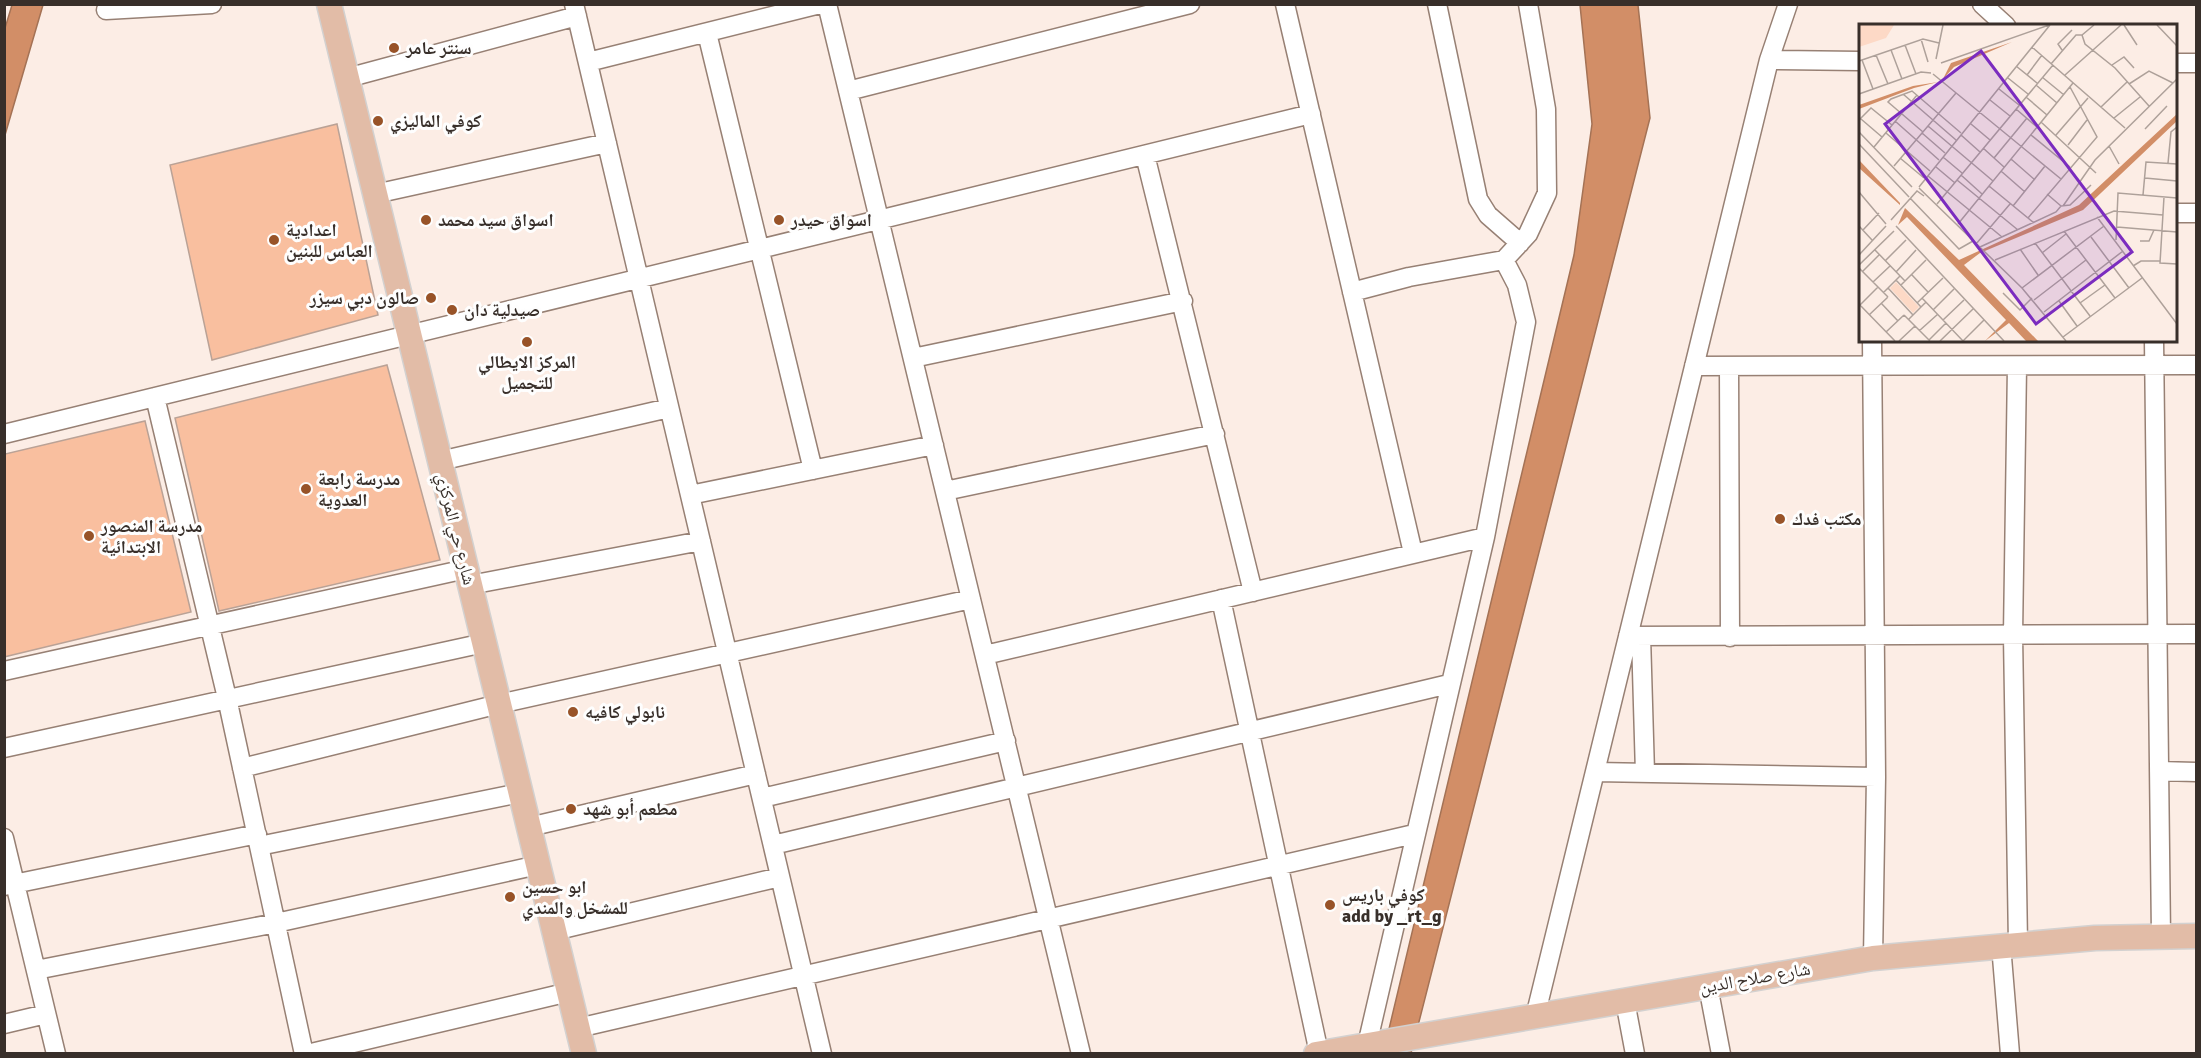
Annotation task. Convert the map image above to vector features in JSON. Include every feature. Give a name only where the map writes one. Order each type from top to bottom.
[{"type":"main road","name":"شارع حي المركزي","points":[[329,4],[584,1053]]},
{"type":"main road","name":"شارع صلاح الدين","points":[[1318,1053],[1873,958],[2010,945],[2196,936]]},
{"type":"street","points":[[106,10],[212,4]]},
{"type":"street","points":[[588,62],[820,4]]},
{"type":"street","points":[[827,4],[1081,1053]]},
{"type":"street","points":[[848,91],[1190,4]]},
{"type":"street","points":[[1285,4],[1413,553]]},
{"type":"street","points":[[1437,4],[1478,199],[1488,215],[1520,243]]},
{"type":"street","points":[[1352,292],[1408,277],[1504,260],[1528,234],[1547,193],[1546,109],[1528,4]]},
{"type":"street","points":[[1535,1017],[1595,772],[1634,636],[1694,366],[1769,60],[1788,4]]},
{"type":"street","points":[[1982,4],[2004,24]]},
{"type":"street","points":[[346,78],[575,10],[822,1053]]},
{"type":"street","points":[[707,33],[813,470]]},
{"type":"street","points":[[1769,60],[1859,61]]},
{"type":"street","points":[[2177,63],[2196,63]]},
{"type":"street","points":[[4,434],[1311,114]]},
{"type":"street","points":[[375,195],[607,143]]},
{"type":"street","points":[[1145,154],[1253,592]]},
{"type":"street","points":[[2177,213],[2196,213]]},
{"type":"street","points":[[1367,1045],[1414,834],[1485,537],[1526,322],[1517,285],[1504,260]]},
{"type":"street","points":[[913,358],[1183,301]]},
{"type":"street","points":[[1872,342],[1876,777],[1873,958]]},
{"type":"street","points":[[2154,342],[2161,936]]},
{"type":"street","points":[[1694,366],[2196,364]]},
{"type":"street","points":[[1729,366],[1730,637]]},
{"type":"street","points":[[2010,1053],[2017,366]]},
{"type":"street","points":[[155,396],[227,698],[306,1053],[569,992]]},
{"type":"street","points":[[440,461],[669,408]]},
{"type":"street","points":[[945,490],[1215,434]]},
{"type":"street","points":[[690,495],[934,445]]},
{"type":"street","points":[[985,655],[1485,537]]},
{"type":"street","points":[[4,671],[210,626],[468,577],[701,541]]},
{"type":"street","points":[[242,768],[499,704],[971,598]]},
{"type":"street","points":[[1221,599],[1318,1053]]},
{"type":"street","points":[[1634,636],[1875,637],[2196,634]]},
{"type":"street","points":[[1634,636],[1645,773]]},
{"type":"street","points":[[4,747],[484,643]]},
{"type":"street","points":[[773,844],[1449,684]]},
{"type":"street","points":[[762,798],[1005,741]]},
{"type":"street","points":[[2160,771],[2196,772]]},
{"type":"street","points":[[1595,772],[1876,777]]},
{"type":"street","points":[[529,827],[756,774]]},
{"type":"street","points":[[10,885],[520,793]]},
{"type":"street","points":[[578,1028],[1414,834]]},
{"type":"street","points":[[4,838],[10,885],[36,970],[56,1053]]},
{"type":"street","points":[[36,970],[276,923],[538,865]]},
{"type":"street","points":[[554,931],[780,877]]},
{"type":"street","points":[[1708,987],[1721,1053]]},
{"type":"street","points":[[1625,1001],[1635,1053]]},
{"type":"street","points":[[4,1024],[46,1014]]},
{"type":"shaded area","points":[[12,5],[43,5],[5,135],[5,28]]},
{"type":"shaded area","points":[[1580,5],[1638,5],[1650,118],[1411,1053],[1383,1054],[1574,255],[1592,124]]},
{"type":"building","name":"اعدادية العباس للبنين","points":[[337,124],[378,315],[212,360],[170,165]]},
{"type":"building","name":"مدرسة رابعة العدوية","points":[[387,365],[440,560],[219,611],[175,418]]},
{"type":"building","name":"مدرسة المنصور الابتدائية","points":[[145,421],[191,612],[4,657],[5,454]]},
{"type":"place","name":"سنتر عامر","points":[[394,48]]},
{"type":"place","name":"كوفي الماليزي","points":[[378,121]]},
{"type":"place","name":"اسواق سيد محمد","points":[[426,220]]},
{"type":"place","name":"اسواق حيدر","points":[[779,220]]},
{"type":"place","name":"اعدادية العباس للبنين","points":[[274,240]]},
{"type":"place","name":"صالون دبي سيزر","points":[[431,298]]},
{"type":"place","name":"صيدلية دان","points":[[452,310]]},
{"type":"place","name":"المركز الايطالي للتجميل","points":[[527,342]]},
{"type":"place","name":"مدرسة رابعة العدوية","points":[[306,489]]},
{"type":"place","name":"مكتب فدك","points":[[1780,519]]},
{"type":"place","name":"مدرسة المنصور الابتدائية","points":[[89,536]]},
{"type":"place","name":"نابولي كافيه","points":[[573,712]]},
{"type":"place","name":"مطعم أبو شهد","points":[[571,809]]},
{"type":"place","name":"ابو حسين للمشخل والمندي","points":[[510,897]]},
{"type":"place","name":"كوفي باريس add by _rt_g","points":[[1330,905]]}]
